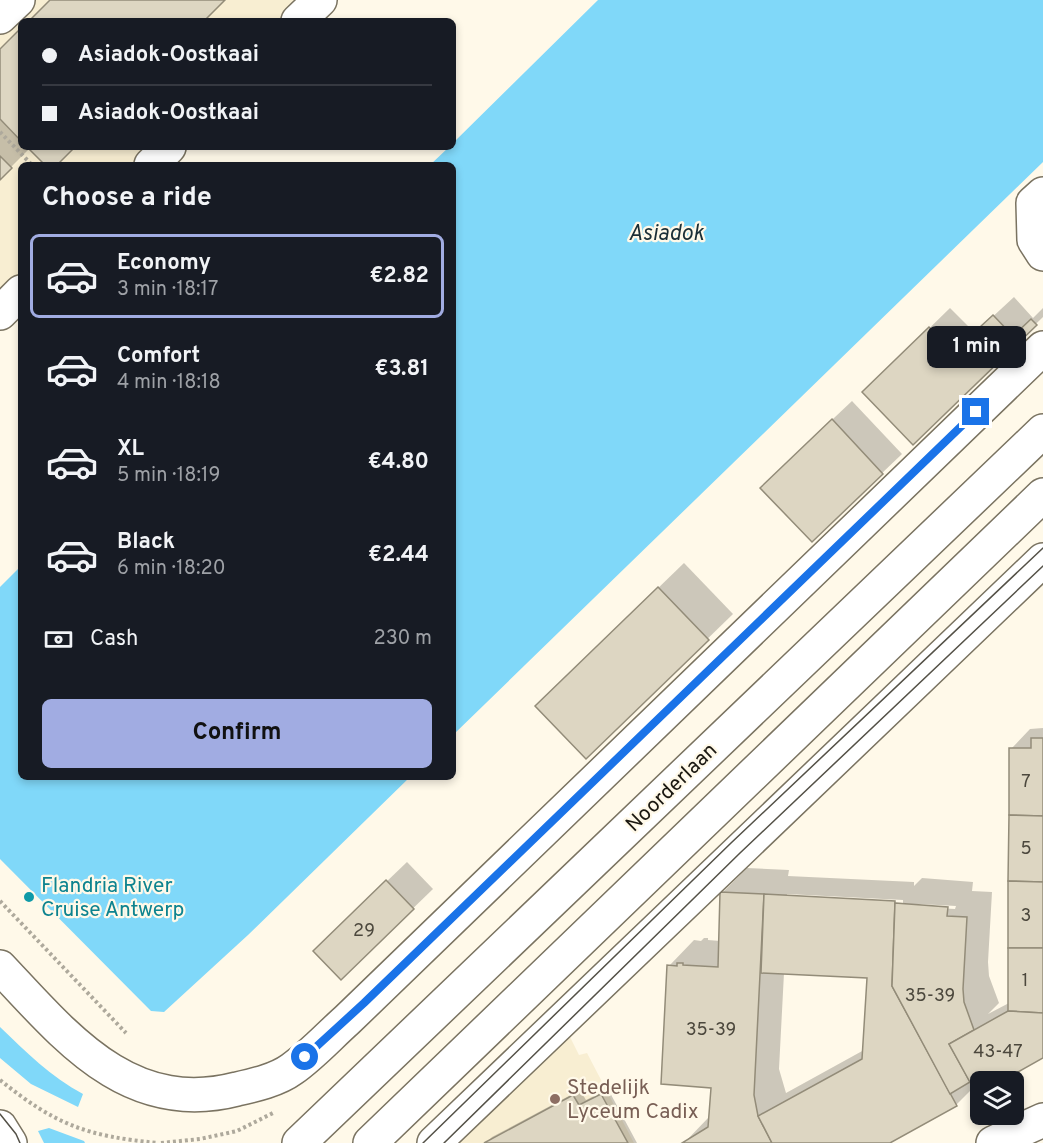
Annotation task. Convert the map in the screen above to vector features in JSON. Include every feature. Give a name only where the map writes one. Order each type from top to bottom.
[{"type":"main road","points":[[0,17],[18,0]]},
{"type":"main road","points":[[301,18],[320,0]]},
{"type":"main road","points":[[154,162],[167,150]]},
{"type":"main road","points":[[1038,198],[1034,240],[1043,254]]},
{"type":"main road","points":[[0,313],[18,295]]},
{"type":"main road","points":[[0,967],[61,1031],[116,1075],[158,1092],[194,1095],[222,1093],[257,1084],[291,1070],[1043,348]]},
{"type":"main road","name":"Noorderlaan","points":[[309,1134],[1043,431]]},
{"type":"main road","points":[[370,1143],[1043,495]]},
{"type":"main road","points":[[435,1143],[1043,560]]},
{"type":"main road","points":[[993,1143],[1043,1120]]},
{"type":"main road","points":[[0,1127],[10,1143]]},
{"type":"path","points":[[0,132],[29,162]]},
{"type":"path","points":[[0,901],[126,1032]]},
{"type":"path","points":[[0,1080],[28,1102],[59,1121],[76,1128],[121,1139],[158,1143]]},
{"type":"shaded area","points":[[0,0],[300,0],[281,18],[18,18],[18,150],[146,150],[134,162],[18,162],[18,275],[0,293]]},
{"type":"shaded area","name":"Stedelijk Lyceum Cadix","points":[[567,1031],[579,1055],[587,1053],[634,1143],[458,1143]]},
{"type":"water","name":"Asiadok","points":[[598,0],[1043,0],[1043,162],[456,732],[456,162],[433,162],[446,150],[456,150],[456,140]]},
{"type":"water","points":[[18,569],[18,780],[407,780],[248,935],[164,1012],[151,1011],[0,859],[0,587]]},
{"type":"water","points":[[0,1027],[49,1072],[83,1094],[78,1107],[31,1084],[0,1058]]},
{"type":"water","points":[[49,1128],[85,1143],[44,1143],[38,1131]]},
{"type":"building","points":[[50,0],[225,0],[207,18],[32,18]]},
{"type":"building","points":[[18,31],[18,138],[0,119],[0,49]]},
{"type":"building","points":[[30,150],[72,150],[60,162],[42,162]]},
{"type":"building","points":[[0,156],[12,168],[0,180]]},
{"type":"building","points":[[993,315],[1013,336],[1031,319],[1037,325],[913,445],[862,392],[929,327],[954,351]]},
{"type":"building","points":[[832,419],[883,474],[812,542],[760,488]]},
{"type":"building","points":[[658,587],[709,640],[586,759],[535,706]]},
{"type":"building","points":[[1031,738],[1043,738],[1043,816],[1009,815],[1009,748],[1031,748]]},
{"type":"building","points":[[1009,815],[1043,816],[1043,882],[1008,881]]},
{"type":"building","points":[[386,880],[414,909],[341,980],[313,951]]},
{"type":"building","points":[[1008,881],[1043,882],[1043,948],[1008,948]]},
{"type":"building","points":[[720,892],[764,894],[754,1095],[758,1116],[772,1143],[682,1143],[708,1127],[711,1088],[661,1084],[667,965],[677,966],[677,963],[683,963],[683,965],[718,967]]},
{"type":"building","points":[[764,894],[895,901],[892,986],[957,1106],[890,1143],[772,1143],[758,1116],[862,1059],[867,978],[761,973]]},
{"type":"building","points":[[895,903],[948,907],[947,916],[967,917],[963,989],[964,1002],[974,1030],[949,1044],[970,1082],[950,1094],[892,986]]},
{"type":"building","points":[[1008,948],[1043,948],[1043,1013],[1008,1011]]},
{"type":"building","points":[[1008,1011],[1043,1013],[1043,1058],[1020,1071],[970,1071],[970,1082],[949,1044]]},
{"type":"building","points":[[601,1094],[628,1143],[484,1143],[573,1095],[579,1105]]},
{"type":"tram line","points":[[423,1143],[731,843],[1043,548]]},
{"type":"tram line","points":[[444,1143],[740,853],[1043,566]]},
{"type":"tram line","points":[[0,1114],[16,1134],[20,1143]]},
{"type":"place","name":"Flandria River Cruise Antwerp","points":[[29,897]]},
{"type":"place","name":"Stedelijk Lyceum Cadix","points":[[555,1099]]},
{"type":"route","points":[[305,1057],[347,1020],[976,412]]}]
